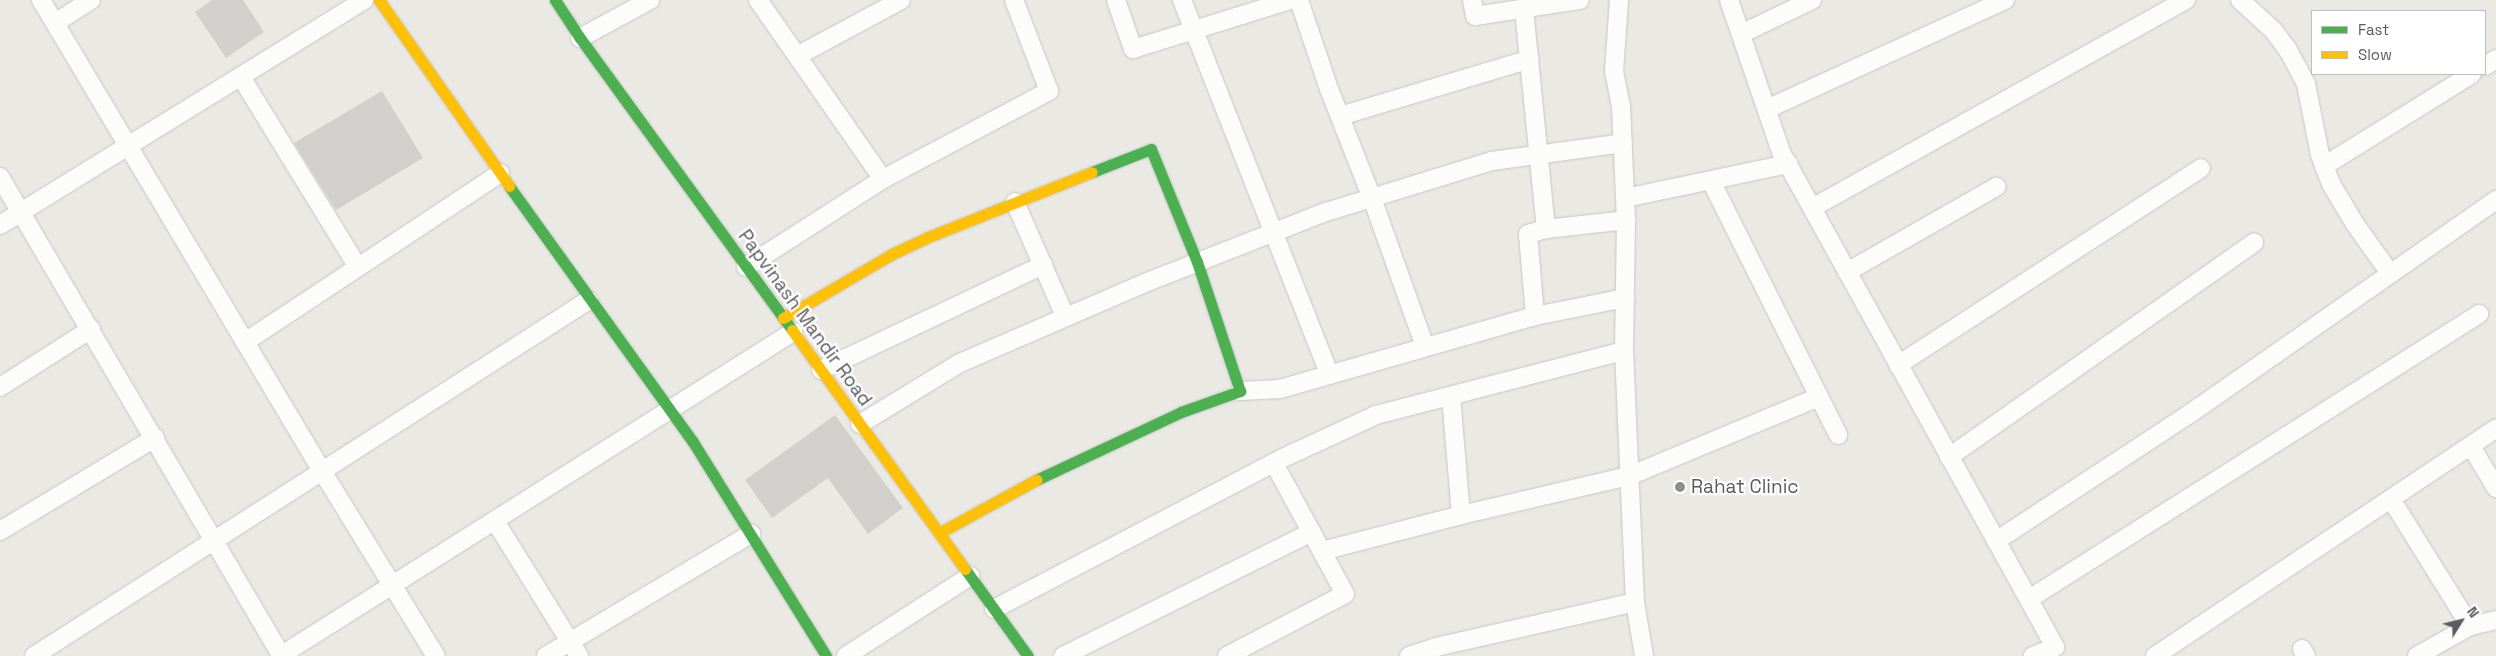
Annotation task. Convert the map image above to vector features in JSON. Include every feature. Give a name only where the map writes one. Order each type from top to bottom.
[{"type":"street","points":[[41,0],[322,472],[436,656]]},
{"type":"street","points":[[55,23],[91,0]]},
{"type":"street","points":[[0,225],[364,0]]},
{"type":"street","points":[[379,0],[590,300],[693,442],[826,656]]},
{"type":"street","name":"Papvinash Mandir Road","points":[[555,0],[580,38],[1028,656]]},
{"type":"street","points":[[580,38],[650,0]]},
{"type":"street","points":[[758,0],[883,179]]},
{"type":"street","points":[[797,56],[901,0]]},
{"type":"street","points":[[746,267],[883,179],[1049,91],[1014,0]]},
{"type":"street","points":[[1116,0],[1133,49],[1290,0]]},
{"type":"street","points":[[1182,0],[1330,375]]},
{"type":"street","points":[[1299,0],[1426,347]]},
{"type":"street","points":[[1472,0],[1475,16],[1580,0]]},
{"type":"street","points":[[1619,0],[1614,71],[1621,106],[1626,220],[1624,352],[1635,602],[1644,656]]},
{"type":"street","points":[[1729,0],[1781,152],[2058,651],[2033,656]]},
{"type":"street","points":[[1741,34],[1812,0]]},
{"type":"street","points":[[1767,109],[2005,0]]},
{"type":"street","points":[[1812,208],[2186,0]]},
{"type":"street","points":[[2240,0],[2273,30],[2288,50],[2306,84],[2324,166],[2331,184],[2355,224],[2390,273]]},
{"type":"street","points":[[1524,9],[1546,228]]},
{"type":"street","points":[[1340,116],[1530,59]]},
{"type":"street","points":[[2324,166],[2470,75]]},
{"type":"street","points":[[241,76],[358,267]]},
{"type":"street","points":[[860,424],[960,363],[1065,316],[1274,232],[1372,198],[1492,161],[1623,143]]},
{"type":"street","points":[[783,318],[892,254],[928,237],[1151,149],[1197,262],[1240,391]]},
{"type":"street","points":[[1625,198],[1788,164]]},
{"type":"street","points":[[1898,365],[2202,168]]},
{"type":"street","points":[[245,342],[500,172]]},
{"type":"street","points":[[0,177],[155,438],[281,656],[793,332]]},
{"type":"street","points":[[1711,180],[1838,436]]},
{"type":"street","points":[[1847,272],[1996,187]]},
{"type":"street","points":[[1996,541],[2188,415],[2496,200]]},
{"type":"street","points":[[1015,202],[1065,316]]},
{"type":"street","points":[[1535,316],[1528,234],[1546,228],[1626,220]]},
{"type":"street","points":[[1949,457],[2254,244]]},
{"type":"street","points":[[821,370],[1043,265]]},
{"type":"street","points":[[939,533],[1057,468],[1180,412],[1240,391],[1280,389],[1535,316],[1624,298]]},
{"type":"street","points":[[34,656],[590,300]]},
{"type":"street","points":[[2029,599],[2479,314]]},
{"type":"street","points":[[0,387],[91,329]]},
{"type":"street","points":[[994,609],[1274,463],[1376,415],[1624,352]]},
{"type":"street","points":[[1451,396],[1462,514]]},
{"type":"street","points":[[1322,551],[1462,514],[1629,476],[1819,397]]},
{"type":"street","points":[[2155,656],[2496,429]]},
{"type":"street","points":[[0,531],[155,438]]},
{"type":"street","points":[[2471,446],[2496,488]]},
{"type":"street","points":[[1227,656],[1345,594],[1274,463]]},
{"type":"street","points":[[2391,498],[2470,626]]},
{"type":"street","points":[[495,521],[574,648]]},
{"type":"street","points":[[1063,656],[1312,532]]},
{"type":"street","points":[[546,656],[574,648],[750,534]]},
{"type":"street","points":[[846,656],[970,576]]},
{"type":"street","points":[[1409,656],[1436,647],[1635,602]]},
{"type":"street","points":[[2417,656],[2470,626],[2496,620]]},
{"type":"building","points":[[212,0],[243,0],[264,32],[226,58],[195,12]]},
{"type":"building","points":[[382,91],[423,158],[336,210],[294,143]]},
{"type":"building","points":[[835,415],[903,508],[868,534],[828,478],[772,518],[745,480]]},
{"type":"traffic: fast","points":[[555,0],[580,38],[792,330]]},
{"type":"traffic: fast","points":[[1036,480],[1181,412],[1240,391],[1197,262],[1151,149],[1092,172]]},
{"type":"traffic: fast","points":[[509,186],[693,442],[826,656]]},
{"type":"traffic: fast","points":[[965,569],[1028,656]]},
{"type":"traffic: slow","points":[[379,0],[509,186]]},
{"type":"traffic: slow","points":[[783,318],[892,254],[928,237],[1092,172]]},
{"type":"traffic: slow","points":[[792,330],[965,569]]},
{"type":"traffic: slow","points":[[939,533],[1036,480]]},
{"type":"place","name":"Rahat Clinic","points":[[1680,487]]}]
